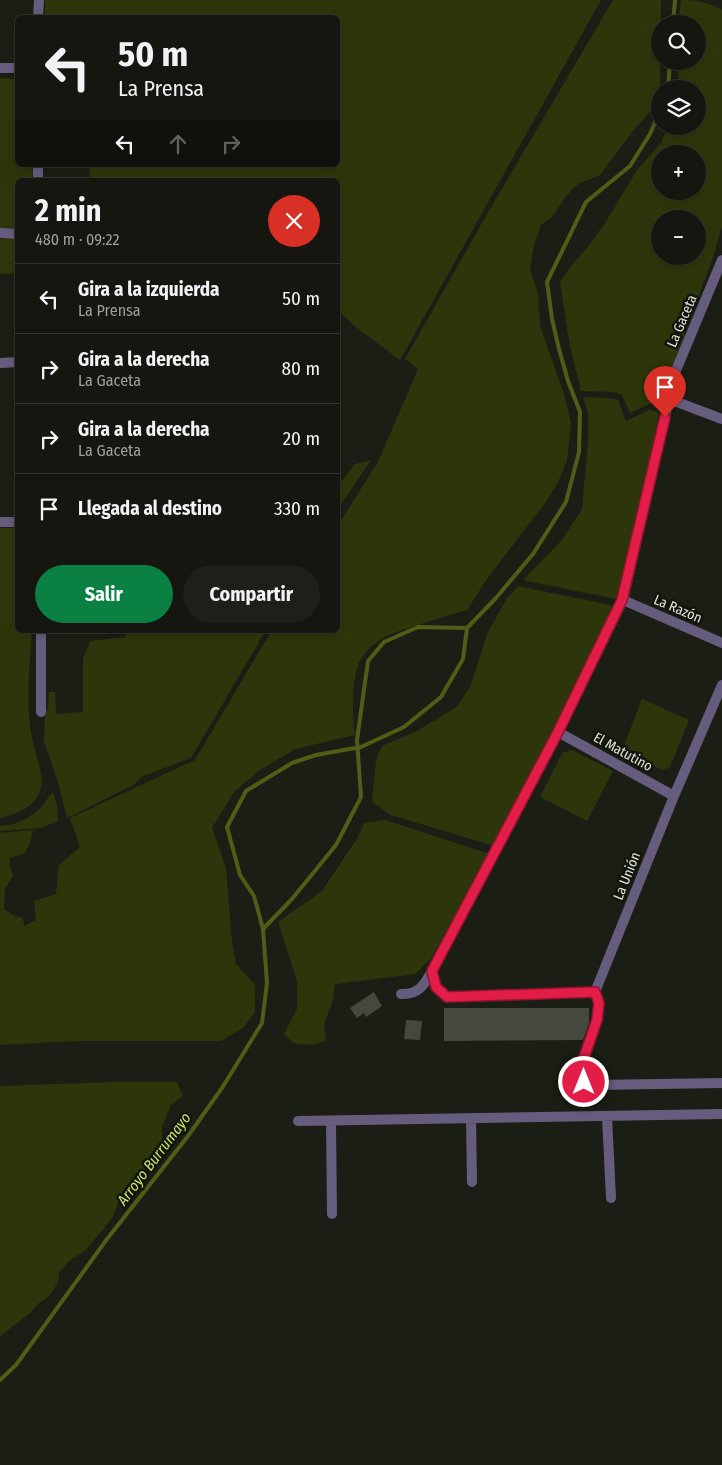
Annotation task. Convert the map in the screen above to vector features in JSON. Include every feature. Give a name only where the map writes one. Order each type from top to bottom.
[{"type":"street","points":[[38,15],[39,0]]},
{"type":"street","points":[[0,68],[15,68]]},
{"type":"street","points":[[0,233],[15,234]]},
{"type":"street","name":"La Gaceta","points":[[401,994],[414,993],[422,987],[432,971],[558,732],[622,600],[672,380],[722,260]]},
{"type":"street","points":[[0,362],[15,362]]},
{"type":"street","points":[[669,399],[722,419]]},
{"type":"street","points":[[0,522],[15,522]]},
{"type":"street","name":"La Razón","points":[[622,600],[722,643]]},
{"type":"street","points":[[41,633],[41,712]]},
{"type":"street","name":"La Unión","points":[[722,685],[674,796],[595,992],[599,1003],[597,1020],[581,1066],[584,1082],[595,1085],[722,1083]]},
{"type":"street","name":"El Matutino","points":[[558,732],[674,796]]},
{"type":"street","points":[[432,971],[436,987],[447,997],[595,992]]},
{"type":"street","points":[[298,1121],[722,1114]]},
{"type":"street","points":[[607,1117],[611,1198]]},
{"type":"street","points":[[471,1119],[472,1182]]},
{"type":"street","points":[[331,1121],[332,1214]]},
{"type":"green space","points":[[45,0],[601,0],[400,360],[340,313],[340,178],[90,178],[89,167],[340,167],[340,15],[45,15]]},
{"type":"green space","points":[[613,0],[661,0],[661,15],[651,15],[651,70],[660,70],[660,80],[651,80],[651,111],[600,175],[578,184],[566,196],[553,216],[541,225],[534,245],[530,270],[538,293],[540,326],[564,394],[571,423],[567,461],[558,482],[548,499],[487,579],[467,610],[389,635],[381,639],[364,654],[355,675],[353,718],[355,735],[295,749],[260,770],[234,792],[212,828],[226,868],[232,943],[236,964],[255,985],[255,1012],[244,1027],[221,1041],[76,1041],[0,1045],[0,833],[33,830],[25,853],[10,858],[13,876],[5,889],[4,909],[13,915],[23,918],[24,926],[36,920],[34,901],[56,894],[59,865],[80,847],[70,818],[195,760],[270,633],[340,633],[340,522],[378,462],[418,369],[405,359],[486,216]]},
{"type":"green space","points":[[681,0],[702,2],[722,10],[722,227],[660,404],[649,404],[630,413],[622,395],[613,392],[581,391],[569,341],[560,282],[605,223],[637,170],[651,154],[651,200],[706,200],[706,145],[659,145],[664,135],[706,135],[706,80],[678,80],[678,70],[706,70],[706,15],[679,15]]},
{"type":"green space","points":[[0,78],[15,79],[15,167],[33,167],[32,178],[15,178],[15,230],[0,230]]},
{"type":"green space","points":[[15,238],[15,273],[0,274],[0,239]]},
{"type":"green space","points":[[583,397],[618,400],[626,421],[649,410],[659,412],[636,530],[616,599],[523,580],[562,540],[582,509],[588,442],[588,413]]},
{"type":"green space","points":[[371,460],[340,506],[340,483],[355,464]]},
{"type":"green space","points":[[0,528],[15,528],[15,633],[32,633],[28,688],[29,718],[42,780],[37,797],[29,806],[0,818]]},
{"type":"green space","points":[[518,586],[614,606],[580,678],[494,846],[391,815],[372,802],[376,760],[382,746],[415,732],[457,707],[471,685],[487,634],[507,598]]},
{"type":"green space","points":[[126,633],[264,633],[191,758],[141,777],[135,784],[67,818],[58,782],[44,742],[45,711],[48,710],[49,692],[55,692],[56,714],[83,712],[83,659],[90,641],[126,637]]},
{"type":"green space","points":[[642,699],[689,720],[670,767],[663,770],[621,753]]},
{"type":"green space","points":[[572,750],[613,771],[587,821],[540,797],[562,753]]},
{"type":"green space","points":[[53,792],[57,805],[58,821],[41,828],[0,831],[0,826],[18,822],[34,814]]},
{"type":"green space","points":[[385,820],[490,854],[430,960],[415,974],[335,984],[333,1000],[324,1024],[326,1041],[311,1045],[293,1043],[284,1034],[297,1009],[297,981],[278,922],[322,891],[358,837],[364,823]]},
{"type":"green space","points":[[177,1082],[183,1096],[171,1105],[162,1127],[162,1148],[155,1161],[140,1173],[119,1201],[113,1217],[86,1250],[69,1261],[59,1273],[58,1283],[49,1296],[0,1336],[0,1086]]},
{"type":"building","points":[[374,992],[382,1006],[366,1017],[364,1013],[357,1018],[350,1008]]},
{"type":"building","points":[[444,1008],[589,1008],[589,1023],[583,1040],[444,1041]]},
{"type":"building","points":[[406,1020],[422,1021],[420,1040],[404,1039]]},
{"type":"waterway","name":"Arroyo Burrumayo","points":[[674,15],[675,0]]},
{"type":"waterway","name":"Arroyo Burrumayo","points":[[669,70],[669,80]]},
{"type":"waterway","name":"Arroyo Burrumayo","points":[[0,1380],[16,1365],[107,1239],[188,1136],[222,1088],[262,1023],[267,983],[263,929],[292,899],[336,845],[361,797],[357,740],[368,661],[384,642],[418,627],[467,628],[496,598],[533,554],[566,502],[579,452],[580,412],[568,381],[559,349],[552,319],[547,282],[586,202],[630,166],[651,132]]},
{"type":"waterway","name":"Arroyo Burrumayo","points":[[263,929],[254,896],[240,875],[227,827],[246,791],[292,763],[316,755],[361,747],[404,727],[441,697],[463,659],[467,628]]},
{"type":"route","points":[[584,1082],[581,1066],[597,1020],[599,1003],[595,992],[447,997],[436,987],[432,971],[558,732],[622,600],[665,417]]}]
